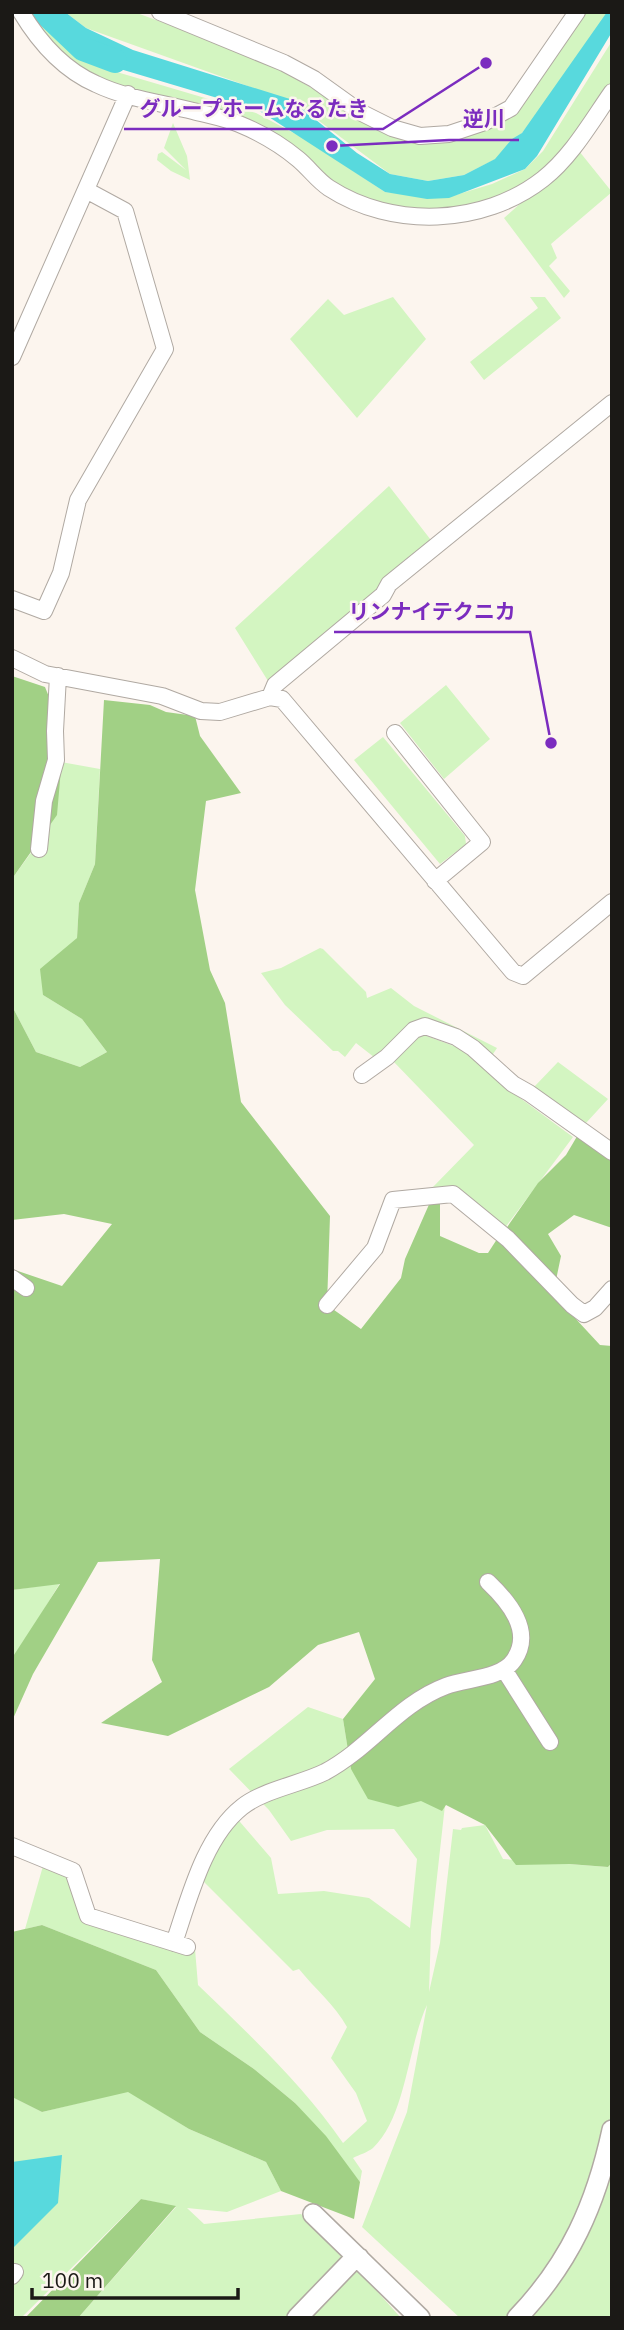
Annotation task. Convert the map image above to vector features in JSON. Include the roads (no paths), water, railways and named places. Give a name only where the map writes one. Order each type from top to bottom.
[{"type":"street","points":[[21,12],[34,35],[65,65],[96,85],[237,123],[274,140],[327,186],[358,204],[405,216],[448,217],[519,196],[565,158],[612,92]]},
{"type":"street","points":[[160,12],[284,63],[314,79],[371,117],[392,128],[421,136],[449,134],[485,122],[511,108],[577,12]]},
{"type":"street","points":[[12,357],[128,94]]},
{"type":"street","points":[[12,599],[44,611],[61,573],[78,500],[165,349],[125,211],[86,190]]},
{"type":"street","points":[[270,698],[275,685],[383,595],[389,584],[612,403]]},
{"type":"street","points":[[12,658],[45,674],[162,696],[201,711],[220,712],[270,698],[282,699],[513,972],[523,976],[612,902]]},
{"type":"street","points":[[40,849],[44,801],[56,760],[58,676]]},
{"type":"street","points":[[395,733],[482,842],[435,881]]},
{"type":"street","points":[[362,1075],[387,1058],[414,1030],[425,1026],[456,1037],[488,1060],[513,1084],[612,1152]]},
{"type":"street","points":[[327,1305],[375,1248],[393,1200],[453,1194],[508,1240],[572,1306],[584,1314],[594,1308],[612,1289]]},
{"type":"street","points":[[12,1846],[73,1871],[89,1916],[180,1945],[197,1875],[225,1825],[242,1806],[325,1772],[350,1755],[399,1713],[434,1691],[460,1681],[505,1671],[515,1659],[520,1647],[520,1630],[514,1611],[488,1582]]},
{"type":"street","points":[[505,1671],[550,1742]]},
{"type":"street","points":[[517,2318],[538,2296],[584,2223],[602,2174],[612,2130]]},
{"type":"street","points":[[313,2214],[420,2318]]},
{"type":"street","points":[[297,2318],[351,2262],[359,2258]]},
{"type":"water","points":[[41,12],[65,12],[86,28],[133,50],[290,99],[357,153],[390,174],[428,181],[464,175],[495,159],[512,139],[522,133],[607,12],[612,12],[612,32],[537,156],[525,169],[449,198],[427,199],[385,192],[258,110],[100,63]]},
{"type":"water","points":[[62,2155],[58,2203],[12,2249],[12,2162]]},
{"type":"waterway","points":[[44,12],[83,49],[115,61]]},
{"type":"place","name":"グループホームなるたき","points":[[486,63]]},
{"type":"place","name":"逆川","points":[[332,146]]},
{"type":"place","name":"リンナイテクニカ","points":[[551,743]]}]
